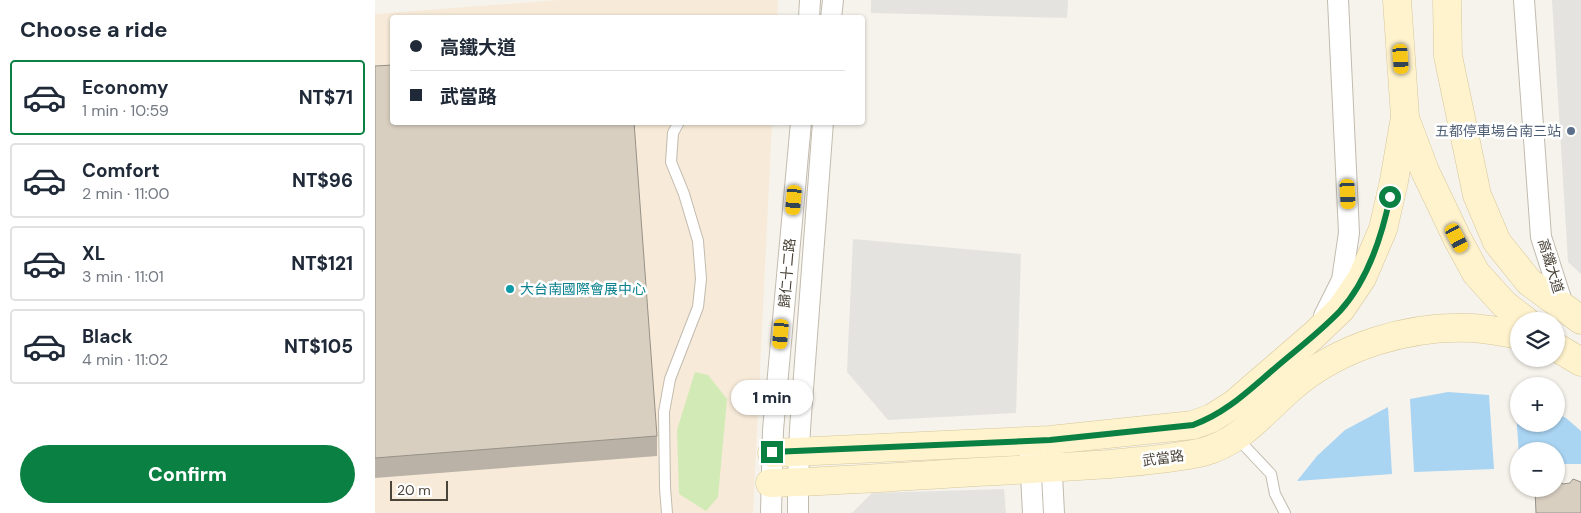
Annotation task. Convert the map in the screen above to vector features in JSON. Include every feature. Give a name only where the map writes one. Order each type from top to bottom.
[{"type":"street","points":[[809,15],[811,0]]},
{"type":"street","points":[[831,15],[833,0]]},
{"type":"street","points":[[1315,334],[1342,280],[1349,233],[1338,0]]},
{"type":"street","points":[[1315,334],[1341,309],[1362,278],[1383,229],[1394,181],[1405,117],[1397,0]]},
{"type":"street","name":"高鐵大道","points":[[1447,0],[1448,56],[1477,195],[1497,242],[1529,282],[1573,314]]},
{"type":"street","name":"高鐵大道","points":[[1525,0],[1541,237],[1573,314]]},
{"type":"street","points":[[1405,117],[1425,171],[1476,273],[1504,304],[1514,312]]},
{"type":"street","name":"歸仁十二路","points":[[771,513],[770,483],[773,430],[801,125]]},
{"type":"street","name":"歸仁十二路","points":[[798,513],[797,482],[823,125]]},
{"type":"street","name":"武當路","points":[[770,483],[1134,462],[1207,451],[1236,437],[1304,378],[1335,359],[1370,344],[1400,335],[1440,329],[1471,328],[1510,334]]},
{"type":"street","name":"武當路","points":[[772,452],[1039,440],[1193,425],[1205,421],[1234,404],[1315,334]]},
{"type":"street","points":[[1039,440],[1041,468],[1055,513]]},
{"type":"street","points":[[1033,513],[1041,468]]},
{"type":"lane","points":[[667,513],[664,412],[670,379],[698,307],[701,280],[698,241],[684,194],[671,162],[673,133],[677,125]]},
{"type":"lane","points":[[1236,437],[1271,474],[1275,494],[1285,513]]},
{"type":"shaded area","points":[[559,0],[778,0],[777,15],[390,15],[390,125],[772,125],[753,513],[375,513],[375,14]]},
{"type":"shaded area","points":[[871,0],[1068,0],[1067,18],[871,13]]},
{"type":"shaded area","name":"五都停車場台南三站","points":[[1552,0],[1581,0],[1581,274],[1568,262]]},
{"type":"shaded area","points":[[853,239],[1021,254],[1016,413],[888,420],[847,372]]},
{"type":"shaded area","points":[[1004,489],[1006,513],[852,513],[872,493]]},
{"type":"green space","points":[[695,372],[708,375],[727,399],[718,497],[706,511],[679,494],[677,430]]},
{"type":"water","points":[[1448,392],[1489,395],[1494,469],[1414,472],[1410,399]]},
{"type":"water","points":[[1388,407],[1392,474],[1297,481],[1317,456],[1345,430]]},
{"type":"water","points":[[1565,418],[1581,431],[1581,464],[1565,464],[1565,442],[1518,442],[1517,432],[1565,432]]},
{"type":"building","name":"大台南國際會展中心","points":[[390,65],[390,125],[634,125],[657,436],[375,458],[375,66]]},
{"type":"building","points":[[1573,479],[1581,482],[1581,513],[1536,513],[1535,497],[1565,497],[1565,484],[1570,483]]},
{"type":"place","name":"五都停車場台南三站","points":[[1571,131]]},
{"type":"place","name":"大台南國際會展中心","points":[[510,289]]},
{"type":"route","points":[[772,452],[1050,440],[1193,425],[1205,421],[1234,404],[1341,309],[1362,278],[1383,229],[1390,197]]}]
